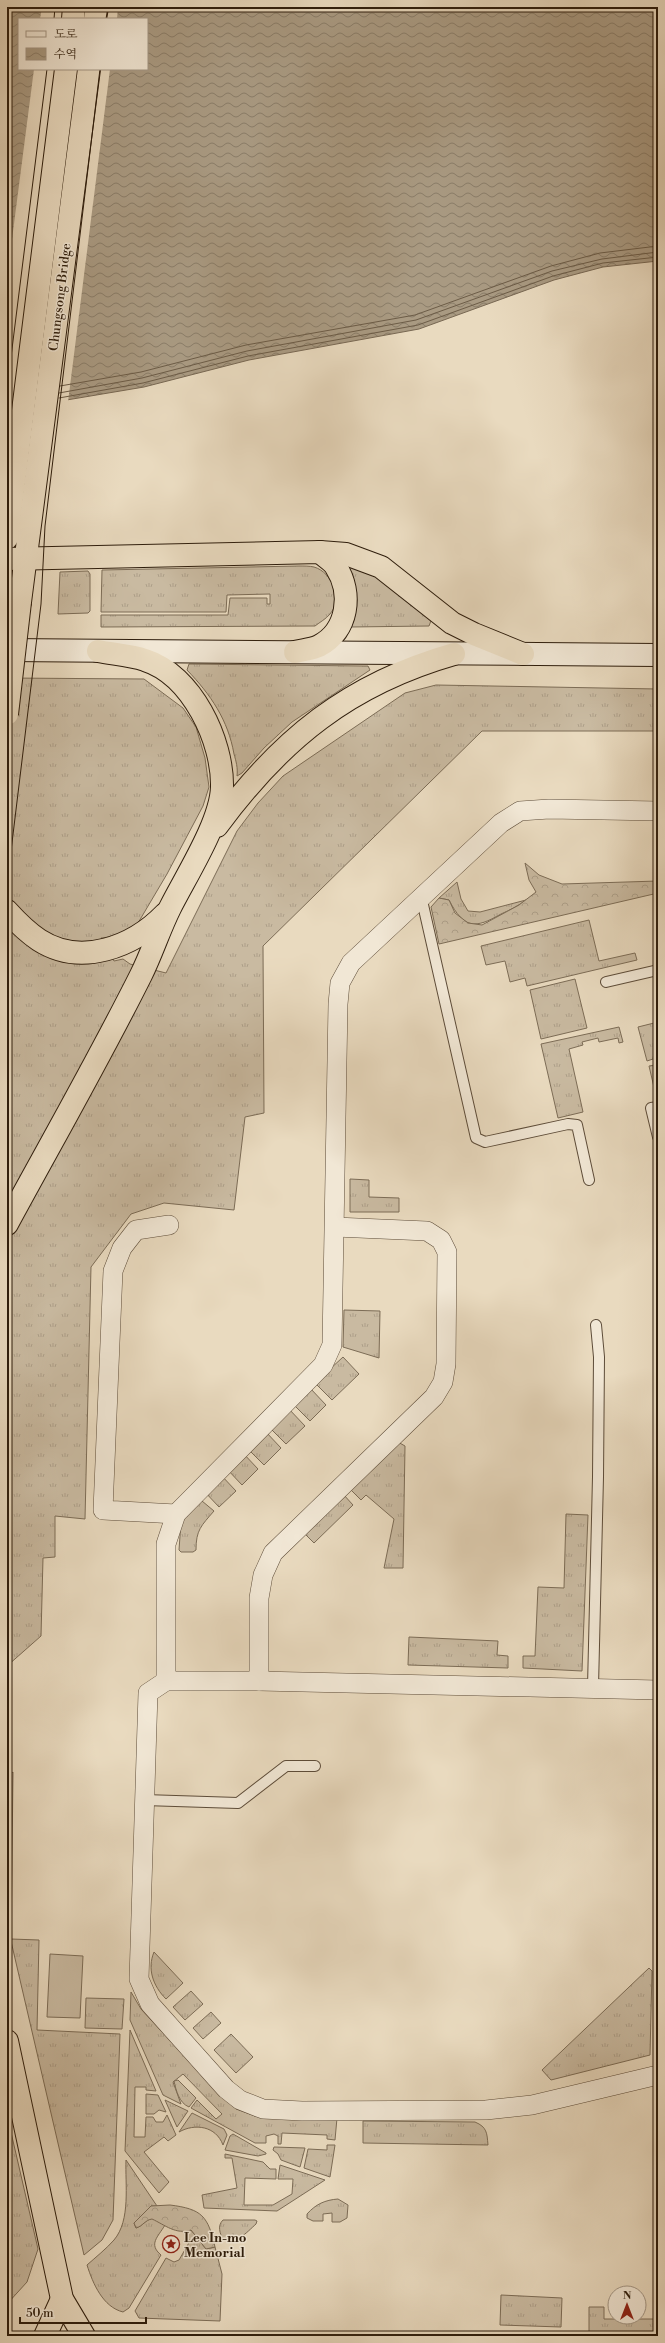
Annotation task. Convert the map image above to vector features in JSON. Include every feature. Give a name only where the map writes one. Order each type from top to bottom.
[{"type":"highway","points":[[72,18],[74,7]]},
{"type":"highway","points":[[95,18],[97,7]]},
{"type":"highway","name":"Chungsong Bridge","points":[[15,528],[66,70]]},
{"type":"highway","name":"Chungsong Bridge","points":[[15,528],[89,70]]},
{"type":"highway","points":[[7,714],[20,602],[15,528]]},
{"type":"highway","points":[[16,559],[320,552],[346,554],[381,567],[452,622],[474,634],[523,654]]},
{"type":"highway","points":[[295,652],[319,646],[335,633],[343,618],[347,602],[345,589],[336,566],[320,552]]},
{"type":"highway","points":[[7,1224],[141,975],[169,910],[204,843],[222,790],[222,772],[211,730],[201,710],[174,678],[146,660],[98,651]]},
{"type":"highway","points":[[204,843],[245,789],[279,754],[318,720],[380,681],[422,663],[454,654]]},
{"type":"highway","points":[[7,911],[25,930],[40,941],[57,949],[92,953],[108,950],[138,936],[169,910]]},
{"type":"highway","points":[[7,2041],[62,2299],[84,2336]]},
{"type":"highway","points":[[7,2087],[24,2121]]},
{"type":"highway","points":[[45,2336],[62,2299]]},
{"type":"main road","points":[[7,650],[658,655]]},
{"type":"street","points":[[166,1681],[166,1544],[176,1514],[323,1365],[332,1345],[340,983],[351,963],[500,823],[520,811],[549,809],[658,811]]},
{"type":"street","points":[[169,1225],[136,1230],[122,1248],[114,1271],[103,1510],[176,1514]]},
{"type":"street","points":[[259,1681],[259,1598],[262,1575],[273,1553],[434,1397],[443,1382],[445,1370],[447,1252],[441,1240],[427,1231],[335,1227]]},
{"type":"street","points":[[658,1690],[593,1687],[259,1681],[166,1681],[148,1693],[138,1979],[150,2004],[212,2073],[240,2100],[263,2109],[302,2111],[486,2110],[532,2105],[658,2075]]},
{"type":"lane","points":[[421,896],[476,1138],[485,1142],[568,1124],[577,1124],[589,1180]]},
{"type":"lane","points":[[606,982],[658,970]]},
{"type":"lane","points":[[658,1107],[651,1108],[658,1137]]},
{"type":"lane","points":[[593,1687],[599,1357],[596,1325]]},
{"type":"lane","points":[[144,1800],[238,1803],[286,1766],[315,1766]]},
{"type":"green space","points":[[349,565],[366,569],[432,618],[429,626],[350,627]]},
{"type":"green space","points":[[312,567],[320,570],[326,574],[334,587],[336,601],[334,608],[325,619],[315,626],[101,627],[101,615],[228,615],[230,598],[267,598],[267,604],[270,604],[270,594],[227,595],[226,612],[101,612],[102,570]]},
{"type":"green space","points":[[88,571],[90,574],[90,611],[88,613],[58,614],[60,572]]},
{"type":"green space","points":[[189,664],[368,666],[370,670],[292,722],[264,748],[242,773],[237,776],[237,765],[228,730],[211,699],[187,670]]},
{"type":"green space","points":[[7,678],[144,679],[183,708],[196,727],[205,758],[209,787],[203,806],[167,874],[138,923],[118,936],[101,938],[114,961],[123,959],[130,964],[166,973],[237,831],[258,803],[283,776],[405,693],[436,685],[658,689],[658,731],[482,731],[263,946],[264,1113],[245,1117],[234,1210],[164,1203],[131,1214],[91,1267],[85,1519],[55,1516],[55,1557],[43,1558],[41,1636],[7,1666]]},
{"type":"green space","points":[[525,863],[539,875],[562,884],[658,881],[658,893],[439,944],[431,907],[439,898],[449,900],[455,913],[468,923],[482,925],[519,905],[536,892],[529,880]]},
{"type":"green space","points":[[457,882],[461,899],[468,911],[480,912],[526,900],[492,919],[477,924],[471,924],[460,917],[454,910],[449,900],[439,898]]},
{"type":"green space","points":[[589,920],[599,961],[635,953],[637,960],[527,986],[525,978],[510,982],[505,961],[486,965],[481,946]]},
{"type":"green space","points":[[575,979],[587,1028],[541,1039],[530,990]]},
{"type":"green space","points":[[658,1022],[658,1045],[654,1052],[653,1059],[647,1061],[638,1027]]},
{"type":"green space","points":[[619,1027],[623,1042],[619,1043],[618,1038],[599,1042],[598,1038],[582,1042],[583,1045],[569,1049],[583,1112],[558,1118],[541,1044]]},
{"type":"green space","points":[[655,1065],[658,1069],[657,1100],[649,1066]]},
{"type":"green space","points":[[350,1179],[369,1180],[369,1197],[399,1198],[399,1212],[350,1212]]},
{"type":"green space","points":[[344,1310],[380,1311],[379,1358],[343,1347]]},
{"type":"green space","points":[[343,1357],[359,1374],[332,1400],[315,1383]]},
{"type":"green space","points":[[310,1388],[326,1405],[310,1421],[293,1404]]},
{"type":"green space","points":[[288,1408],[305,1426],[286,1444],[269,1427]]},
{"type":"green space","points":[[265,1431],[281,1448],[264,1465],[247,1448]]},
{"type":"green space","points":[[398,1442],[405,1446],[403,1568],[384,1568],[394,1519],[366,1495],[361,1500],[349,1488]]},
{"type":"green space","points":[[242,1452],[258,1469],[242,1485],[226,1468]]},
{"type":"green space","points":[[220,1474],[236,1491],[219,1507],[203,1490]]},
{"type":"green space","points":[[343,1494],[353,1505],[314,1543],[303,1532]]},
{"type":"green space","points":[[202,1501],[214,1511],[198,1533],[196,1550],[193,1552],[181,1552],[179,1550],[181,1522]]},
{"type":"green space","points":[[566,1514],[588,1515],[582,1671],[523,1668],[523,1656],[535,1656],[538,1587],[564,1588]]},
{"type":"green space","points":[[409,1637],[498,1641],[497,1655],[508,1656],[508,1668],[408,1665]]},
{"type":"green space","points":[[13,1772],[11,1939],[39,1940],[37,2030],[120,2034],[113,2220],[102,2240],[84,2255],[7,1924],[7,1777]]},
{"type":"green space","points":[[154,1952],[183,1983],[166,1999],[161,1994],[152,1977],[151,1965]]},
{"type":"green space","points":[[50,1954],[83,1956],[80,2018],[47,2017]]},
{"type":"green space","points":[[649,1968],[652,1971],[650,2055],[551,2080],[542,2070]]},
{"type":"green space","points":[[191,1991],[203,2004],[185,2020],[173,2007]]},
{"type":"green space","points":[[131,1992],[141,2009],[218,2093],[236,2109],[255,2116],[337,2118],[335,2140],[327,2139],[327,2135],[282,2133],[281,2144],[278,2144],[278,2136],[274,2134],[266,2136],[266,2143],[255,2143],[191,2108],[197,2100],[216,2119],[222,2114],[183,2074],[173,2082],[181,2104],[163,2095],[130,2020]]},
{"type":"green space","points":[[86,1998],[124,1999],[122,2029],[85,2028]]},
{"type":"green space","points":[[211,2012],[221,2023],[203,2039],[193,2028]]},
{"type":"green space","points":[[130,2030],[156,2091],[146,2090],[146,2087],[135,2087],[134,2137],[145,2137],[146,2117],[153,2117],[156,2122],[163,2122],[167,2115],[176,2135],[168,2141],[164,2137],[144,2152],[169,2182],[159,2193],[125,2151]]},
{"type":"green space","points":[[231,2034],[253,2057],[236,2073],[214,2050]]},
{"type":"green space","points":[[178,2080],[196,2098],[189,2107],[183,2103],[178,2096],[174,2081]]},
{"type":"green space","points":[[146,2094],[158,2095],[166,2112],[159,2110],[154,2114],[146,2114]]},
{"type":"green space","points":[[165,2100],[188,2111],[177,2127]]},
{"type":"green space","points":[[192,2113],[224,2129],[227,2135],[223,2145],[215,2134],[204,2128],[198,2127],[185,2129],[179,2132]]},
{"type":"green space","points":[[7,2115],[38,2249],[27,2282],[7,2304]]},
{"type":"green space","points":[[363,2121],[475,2122],[482,2126],[486,2131],[488,2145],[363,2143]]},
{"type":"green space","points":[[233,2134],[266,2154],[258,2156],[225,2150],[230,2136]]},
{"type":"green space","points":[[327,2145],[335,2145],[330,2177],[304,2168],[308,2149],[327,2150]]},
{"type":"green space","points":[[274,2147],[305,2148],[300,2167],[281,2160],[278,2154],[273,2150]]},
{"type":"green space","points":[[225,2154],[263,2162],[270,2169],[276,2169],[276,2179],[245,2178],[244,2205],[273,2205],[292,2194],[293,2179],[278,2179],[280,2165],[325,2180],[277,2211],[204,2208],[202,2195],[237,2188],[232,2158],[225,2158]]},
{"type":"green space","points":[[126,2160],[157,2206],[151,2206],[134,2223],[136,2228],[152,2218],[165,2225],[157,2237],[155,2244],[157,2251],[161,2255],[129,2308],[123,2312],[116,2309],[104,2300],[92,2280],[87,2265],[114,2240],[123,2222],[126,2202]]},
{"type":"green space","points":[[338,2199],[348,2205],[347,2218],[340,2222],[332,2222],[332,2213],[323,2214],[323,2221],[313,2221],[307,2218],[307,2214],[317,2205],[329,2200]]},
{"type":"green space","points":[[170,2205],[190,2209],[202,2216],[210,2228],[215,2247],[206,2249],[191,2230],[175,2230],[152,2219],[136,2228],[134,2223],[151,2206]]},
{"type":"green space","points":[[223,2220],[257,2221],[256,2224],[241,2237],[228,2241],[223,2240],[220,2232],[220,2225]]},
{"type":"green space","points":[[191,2230],[206,2249],[215,2247],[222,2274],[220,2321],[139,2318],[135,2311],[166,2258],[174,2262],[179,2260],[190,2241],[183,2232]]},
{"type":"green space","points":[[501,2295],[562,2298],[561,2327],[500,2325]]},
{"type":"green space","points":[[589,2307],[604,2307],[604,2319],[607,2319],[607,2325],[647,2325],[647,2319],[658,2319],[658,2333],[589,2332]]},
{"type":"water","points":[[7,7],[658,7],[658,261],[603,267],[554,280],[419,329],[249,360],[144,387],[7,410]]},
{"type":"pier","points":[[42,7],[118,7],[117,18],[40,18]]},
{"type":"pier","points":[[34,70],[110,70],[68,402],[7,412],[7,278]]},
{"type":"tram line","points":[[54,18],[55,7]]},
{"type":"tram line","points":[[106,18],[108,7]]},
{"type":"tram line","points":[[7,389],[47,70]]},
{"type":"tram line","points":[[7,884],[41,604],[45,526],[100,70]]},
{"type":"place","name":"Lee In-mo Memorial","points":[[171,2244]]}]
